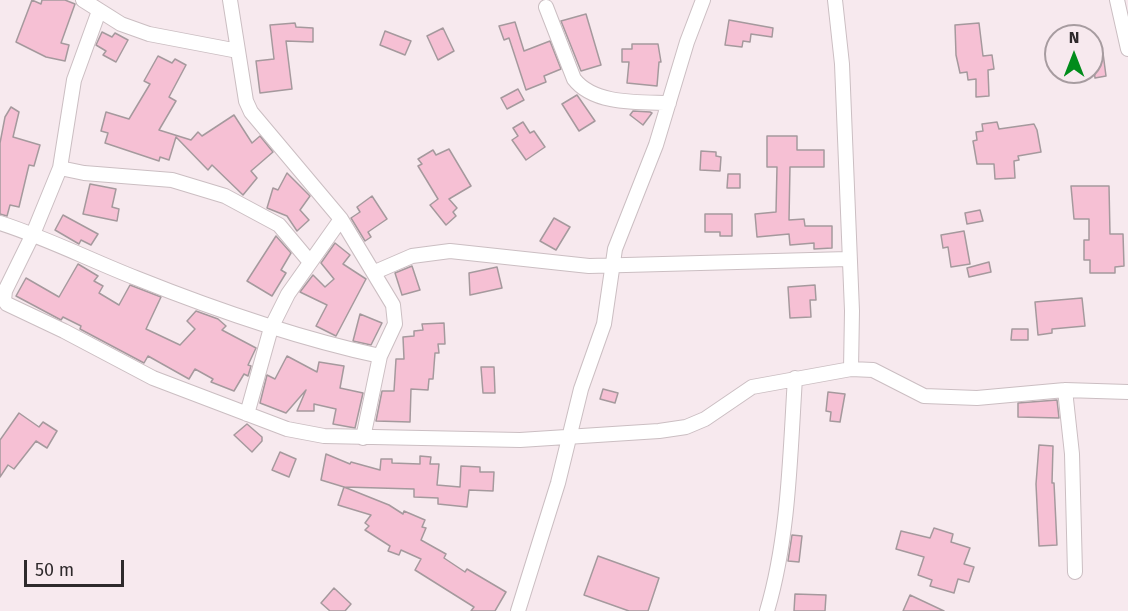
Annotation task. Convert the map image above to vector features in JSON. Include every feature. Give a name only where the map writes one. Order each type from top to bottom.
[{"type":"street","points":[[83,0],[121,24],[149,34],[238,51]]},
{"type":"street","points":[[230,0],[246,101],[251,112],[341,219],[375,272],[396,316],[393,331],[380,356],[363,438]]},
{"type":"street","points":[[518,611],[570,438],[581,389],[604,324],[612,265],[622,227],[669,103],[687,42],[703,0]]},
{"type":"street","points":[[835,0],[842,64],[848,259],[852,311],[851,369]]},
{"type":"street","points":[[1117,0],[1128,49]]},
{"type":"street","points":[[546,7],[574,79],[581,89],[603,97],[669,103]]},
{"type":"street","points":[[99,11],[74,80],[60,168],[33,234],[3,296],[7,304],[64,331],[128,366],[287,429],[324,436],[363,438],[570,438],[686,427],[705,419],[752,387],[851,369],[873,370],[924,396],[977,398],[1065,390],[1128,392]]},
{"type":"street","points":[[60,168],[84,173],[172,180],[207,189],[261,213],[279,225],[310,262]]},
{"type":"street","points":[[247,414],[271,328],[288,294],[341,219]]},
{"type":"street","points":[[0,223],[33,234],[137,279],[271,328],[326,345],[380,356]]},
{"type":"street","points":[[375,272],[412,256],[450,251],[568,265],[848,259]]},
{"type":"street","points":[[767,611],[777,571],[783,523],[795,378]]},
{"type":"street","points":[[1065,390],[1072,454],[1075,572]]},
{"type":"building","points":[[32,0],[41,4],[42,0],[65,0],[75,4],[61,43],[69,45],[65,61],[46,57],[16,42]]},
{"type":"building","points":[[586,14],[601,65],[581,71],[561,21]]},
{"type":"building","points":[[729,20],[773,28],[772,37],[751,34],[750,42],[743,41],[742,47],[725,45]]},
{"type":"building","points":[[515,22],[524,51],[550,41],[561,69],[544,76],[546,82],[526,90],[509,38],[504,40],[499,26]]},
{"type":"building","points":[[295,23],[296,27],[313,28],[313,42],[286,41],[292,89],[260,93],[256,61],[274,59],[270,25]]},
{"type":"building","points":[[979,23],[983,56],[992,55],[994,69],[988,70],[989,96],[976,97],[976,79],[968,80],[967,72],[960,73],[956,55],[955,25]]},
{"type":"building","points":[[443,28],[454,51],[438,60],[427,36]]},
{"type":"building","points":[[385,31],[411,41],[405,55],[380,45]]},
{"type":"building","points":[[102,32],[112,37],[115,33],[128,40],[116,62],[103,55],[106,51],[96,45]]},
{"type":"building","points":[[632,44],[658,44],[661,62],[659,62],[657,86],[627,83],[629,62],[622,62],[622,49],[632,49]]},
{"type":"building","points":[[158,56],[172,63],[175,59],[186,65],[169,97],[176,101],[159,130],[191,140],[198,132],[202,136],[234,115],[252,143],[260,136],[273,152],[251,171],[257,178],[243,195],[212,165],[208,170],[176,137],[169,160],[160,157],[159,161],[105,143],[108,133],[101,131],[106,112],[129,119],[150,84],[144,81]]},
{"type":"building","points":[[518,89],[524,100],[507,109],[501,98]]},
{"type":"building","points":[[577,95],[595,121],[579,131],[562,104]]},
{"type":"building","points":[[11,107],[19,112],[13,137],[40,145],[34,166],[29,165],[19,207],[10,205],[7,216],[0,214],[0,143],[5,117]]},
{"type":"building","points":[[633,111],[652,113],[643,125],[630,115]]},
{"type":"building","points":[[523,122],[530,133],[534,131],[545,147],[526,160],[512,140],[518,136],[513,128]]},
{"type":"building","points":[[997,122],[999,129],[1034,124],[1037,130],[1041,152],[1018,156],[1019,160],[1014,161],[1015,178],[995,179],[994,164],[977,164],[973,141],[977,140],[976,132],[983,131],[982,124]]},
{"type":"building","points":[[767,136],[797,136],[797,150],[824,150],[824,167],[790,167],[789,220],[804,219],[805,226],[832,226],[832,248],[814,249],[814,243],[790,245],[789,234],[757,237],[755,214],[776,212],[777,167],[767,167]]},
{"type":"building","points":[[449,149],[471,186],[449,199],[457,208],[453,212],[456,216],[446,225],[430,205],[438,199],[418,166],[422,164],[418,159],[433,150],[436,155]]},
{"type":"building","points":[[701,151],[716,152],[716,156],[721,157],[720,171],[700,170]]},
{"type":"building","points":[[287,173],[310,196],[300,210],[309,220],[297,231],[287,216],[267,208],[273,188],[278,190]]},
{"type":"building","points":[[728,174],[740,174],[740,188],[727,188]]},
{"type":"building","points":[[90,184],[116,189],[112,207],[119,209],[117,221],[83,214]]},
{"type":"building","points":[[1071,186],[1109,186],[1110,234],[1123,234],[1124,266],[1115,267],[1115,273],[1090,273],[1090,260],[1084,260],[1084,240],[1089,240],[1089,219],[1074,219]]},
{"type":"building","points":[[372,196],[387,219],[368,232],[371,237],[365,241],[351,218],[360,212],[357,207]]},
{"type":"building","points":[[980,210],[983,221],[967,224],[965,213]]},
{"type":"building","points":[[705,214],[732,214],[732,236],[720,236],[720,232],[705,232]]},
{"type":"building","points":[[63,215],[98,234],[91,245],[81,240],[79,244],[55,230]]},
{"type":"building","points":[[554,218],[570,227],[556,250],[540,241]]},
{"type":"building","points":[[964,231],[970,264],[951,267],[948,247],[943,248],[941,235]]},
{"type":"building","points":[[276,236],[291,253],[281,270],[286,273],[272,296],[247,281]]},
{"type":"building","points":[[335,243],[350,255],[343,264],[366,279],[336,336],[316,326],[327,305],[300,292],[313,275],[325,287],[334,279],[321,263]]},
{"type":"building","points":[[989,262],[991,272],[969,277],[967,268]]},
{"type":"building","points":[[78,264],[98,276],[94,281],[103,286],[99,293],[119,305],[130,285],[161,297],[146,329],[180,345],[195,329],[187,321],[196,311],[218,319],[226,326],[222,330],[256,348],[248,365],[251,366],[248,376],[244,374],[234,391],[211,382],[213,379],[195,369],[189,379],[148,356],[144,363],[80,329],[81,326],[63,317],[61,320],[16,296],[26,278],[59,297]]},
{"type":"building","points":[[412,266],[420,290],[402,295],[395,273]]},
{"type":"building","points":[[497,267],[502,288],[470,295],[469,273]]},
{"type":"building","points":[[815,285],[816,300],[810,300],[811,317],[790,318],[788,287]]},
{"type":"building","points":[[1082,298],[1085,326],[1052,329],[1052,333],[1038,335],[1035,302]]},
{"type":"building","points":[[360,314],[382,323],[371,345],[353,341]]},
{"type":"building","points":[[444,323],[445,344],[438,344],[439,353],[435,353],[433,379],[429,379],[428,390],[411,389],[410,422],[376,421],[382,391],[394,391],[396,359],[404,359],[403,337],[414,336],[414,331],[423,330],[422,324]]},
{"type":"building","points":[[1012,329],[1028,329],[1028,340],[1011,340]]},
{"type":"building","points":[[287,356],[317,372],[319,362],[344,366],[340,388],[363,393],[355,428],[333,424],[336,409],[314,404],[314,411],[297,411],[306,390],[286,413],[260,403],[267,375],[275,379]]},
{"type":"building","points":[[481,367],[494,367],[495,393],[483,393]]},
{"type":"building","points":[[603,389],[618,393],[615,403],[600,399]]},
{"type":"building","points":[[828,392],[845,394],[840,422],[830,421],[831,412],[826,411]]},
{"type":"building","points":[[1057,400],[1059,418],[1018,417],[1018,403]]},
{"type":"building","points":[[19,413],[39,427],[43,422],[57,431],[47,448],[36,441],[14,469],[8,465],[0,477],[0,440]]},
{"type":"building","points":[[247,424],[262,437],[262,441],[252,452],[234,435]]},
{"type":"building","points":[[1039,445],[1053,446],[1052,483],[1054,483],[1057,545],[1039,546],[1036,484]]},
{"type":"building","points":[[280,452],[296,459],[289,477],[272,470]]},
{"type":"building","points":[[326,454],[350,464],[351,462],[380,470],[381,459],[392,459],[392,463],[420,464],[420,456],[431,457],[430,464],[439,464],[437,485],[460,487],[461,466],[480,467],[480,472],[494,472],[493,491],[469,490],[467,507],[438,504],[438,498],[414,497],[414,489],[344,487],[321,480]]},
{"type":"building","points":[[344,487],[389,505],[403,514],[404,511],[425,520],[422,527],[426,528],[421,540],[446,554],[444,558],[465,572],[467,569],[506,592],[495,611],[471,611],[474,607],[415,570],[421,559],[401,550],[399,555],[388,551],[390,546],[365,530],[369,526],[365,523],[371,515],[338,505]]},
{"type":"building","points":[[934,528],[953,534],[951,542],[970,548],[964,564],[974,567],[969,582],[958,579],[954,593],[930,586],[932,580],[918,575],[924,557],[896,549],[901,531],[930,538]]},
{"type":"building","points":[[792,535],[802,536],[799,562],[788,561]]},
{"type":"building","points":[[598,556],[659,578],[648,611],[629,611],[584,595]]},
{"type":"building","points":[[334,588],[351,604],[345,611],[330,611],[321,603]]},
{"type":"building","points":[[795,594],[826,595],[825,611],[794,611]]},
{"type":"building","points":[[910,595],[944,611],[903,611]]}]
